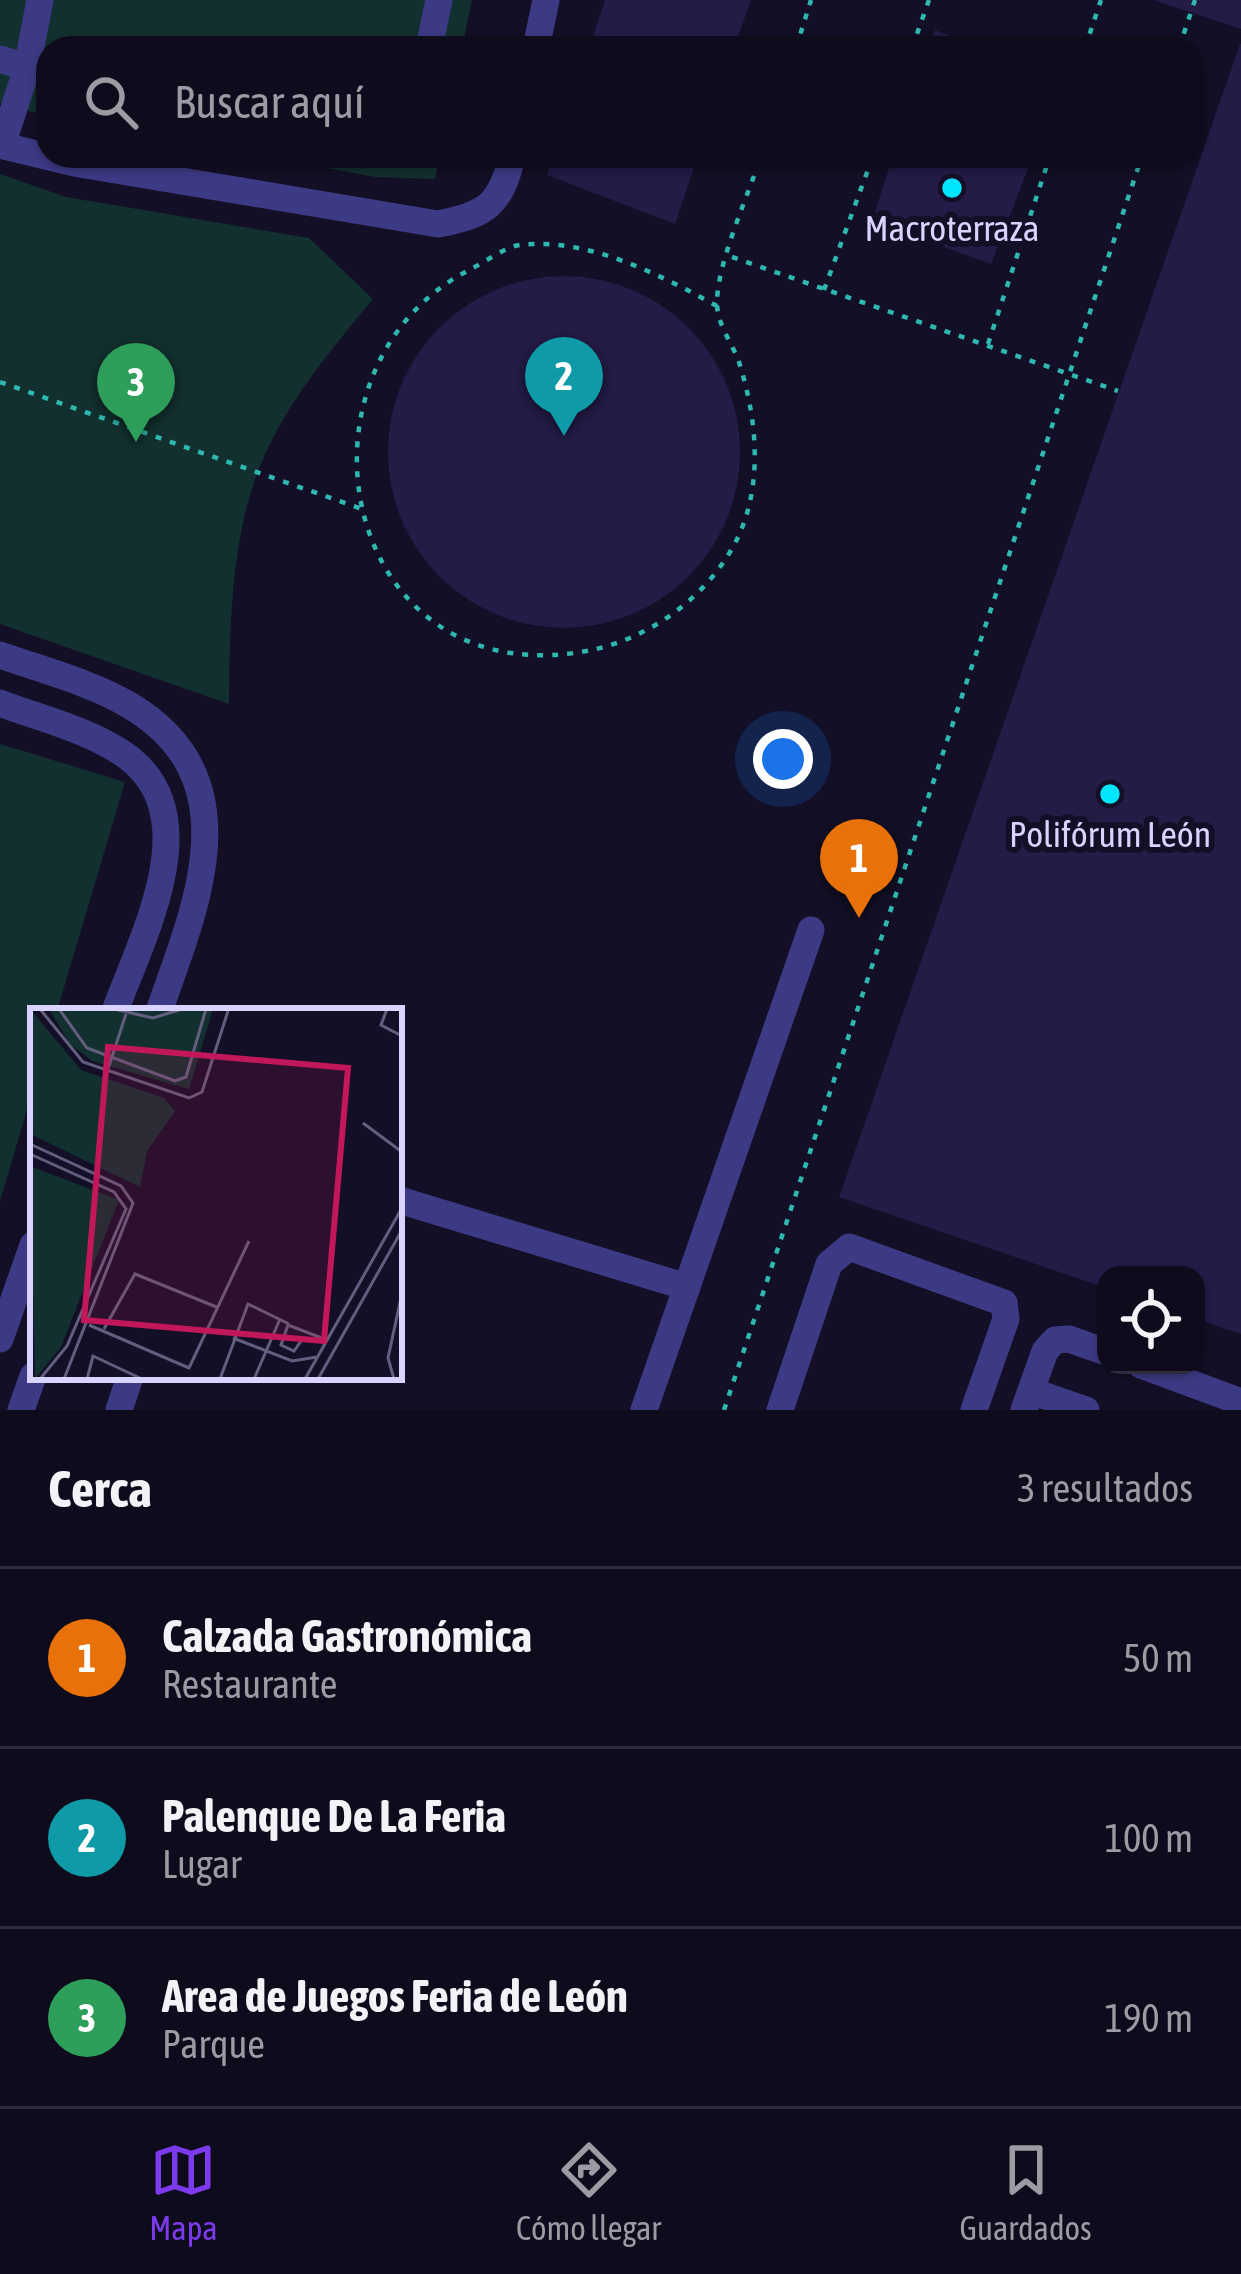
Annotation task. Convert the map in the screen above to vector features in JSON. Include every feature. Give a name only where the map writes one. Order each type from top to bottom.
[{"type":"street","points":[[36,151],[1,145],[40,0]]},
{"type":"street","points":[[432,36],[439,0]]},
{"type":"street","points":[[538,36],[546,0]]},
{"type":"street","points":[[128,168],[438,224],[477,217],[505,188],[509,168]]},
{"type":"street","points":[[0,655],[128,704],[161,728],[199,790],[208,829],[205,869],[160,1008]]},
{"type":"street","points":[[0,703],[124,754],[159,799],[167,824],[161,881],[117,1008]]},
{"type":"street","points":[[644,1410],[811,930]]},
{"type":"street","points":[[402,1201],[687,1287]]},
{"type":"street","points":[[780,1410],[829,1264],[842,1248],[999,1299],[1006,1319],[974,1410]]},
{"type":"street","points":[[0,1339],[30,1254]]},
{"type":"street","points":[[1006,1319],[1054,1340],[1069,1339],[1097,1349]]},
{"type":"street","points":[[1054,1340],[1027,1400],[1086,1410]]},
{"type":"street","points":[[1166,1374],[1241,1402]]},
{"type":"street","points":[[21,1410],[32,1380]]},
{"type":"street","points":[[118,1410],[129,1380]]},
{"type":"path","points":[[800,36],[811,0]]},
{"type":"path","points":[[916,36],[929,0]]},
{"type":"path","points":[[1089,36],[1101,0]]},
{"type":"path","points":[[1183,36],[1195,0]]},
{"type":"path","points":[[717,306],[653,271],[586,252],[518,245],[458,276],[384,347],[365,398],[358,461],[367,536],[378,563],[404,597],[438,627],[482,647],[538,658],[613,648],[688,604],[731,551],[750,512],[752,412],[717,306],[757,168]]},
{"type":"path","points":[[824,290],[869,168]]},
{"type":"path","points":[[987,346],[1046,168]]},
{"type":"path","points":[[724,1410],[1138,168]]},
{"type":"path","points":[[729,256],[1118,391]]},
{"type":"path","points":[[0,382],[364,510]]},
{"type":"green space","points":[[0,0],[472,0],[464,36],[36,36],[36,113],[0,103]]},
{"type":"green space","points":[[326,168],[437,168],[435,179],[375,177]]},
{"type":"green space","points":[[0,174],[66,197],[309,238],[373,299],[290,408],[252,490],[236,560],[229,704],[0,624]]},
{"type":"green space","points":[[0,744],[125,782],[58,1008],[30,1008],[30,1100],[0,1201]]},
{"type":"building","points":[[605,0],[751,0],[738,36],[593,36]]},
{"type":"building","points":[[1241,0],[1241,29],[1156,1]]},
{"type":"building","name":"Polifórum León","points":[[1241,44],[1241,1334],[1205,1322],[1205,1266],[1097,1266],[1097,1285],[839,1197],[1197,168],[1205,168],[1205,145]]},
{"type":"building","points":[[549,168],[694,168],[675,224],[547,175]]},
{"type":"building","name":"Macroterraza","points":[[889,168],[1028,168],[991,264],[872,221]]},
{"type":"building","points":[[564,276],[632,289],[689,327],[727,384],[740,452],[727,520],[689,577],[632,615],[564,628],[496,615],[439,577],[401,520],[388,452],[401,384],[439,327],[496,289]]},
{"type":"place","name":"Macroterraza","points":[[952,188]]},
{"type":"place","name":"Palenque De La Feria","points":[[564,436]]},
{"type":"place","name":"Area de Juegos Feria de León","points":[[136,442]]},
{"type":"place","name":"Polifórum León","points":[[1110,794]]},
{"type":"place","name":"Calzada Gastronómica","points":[[859,918]]}]
